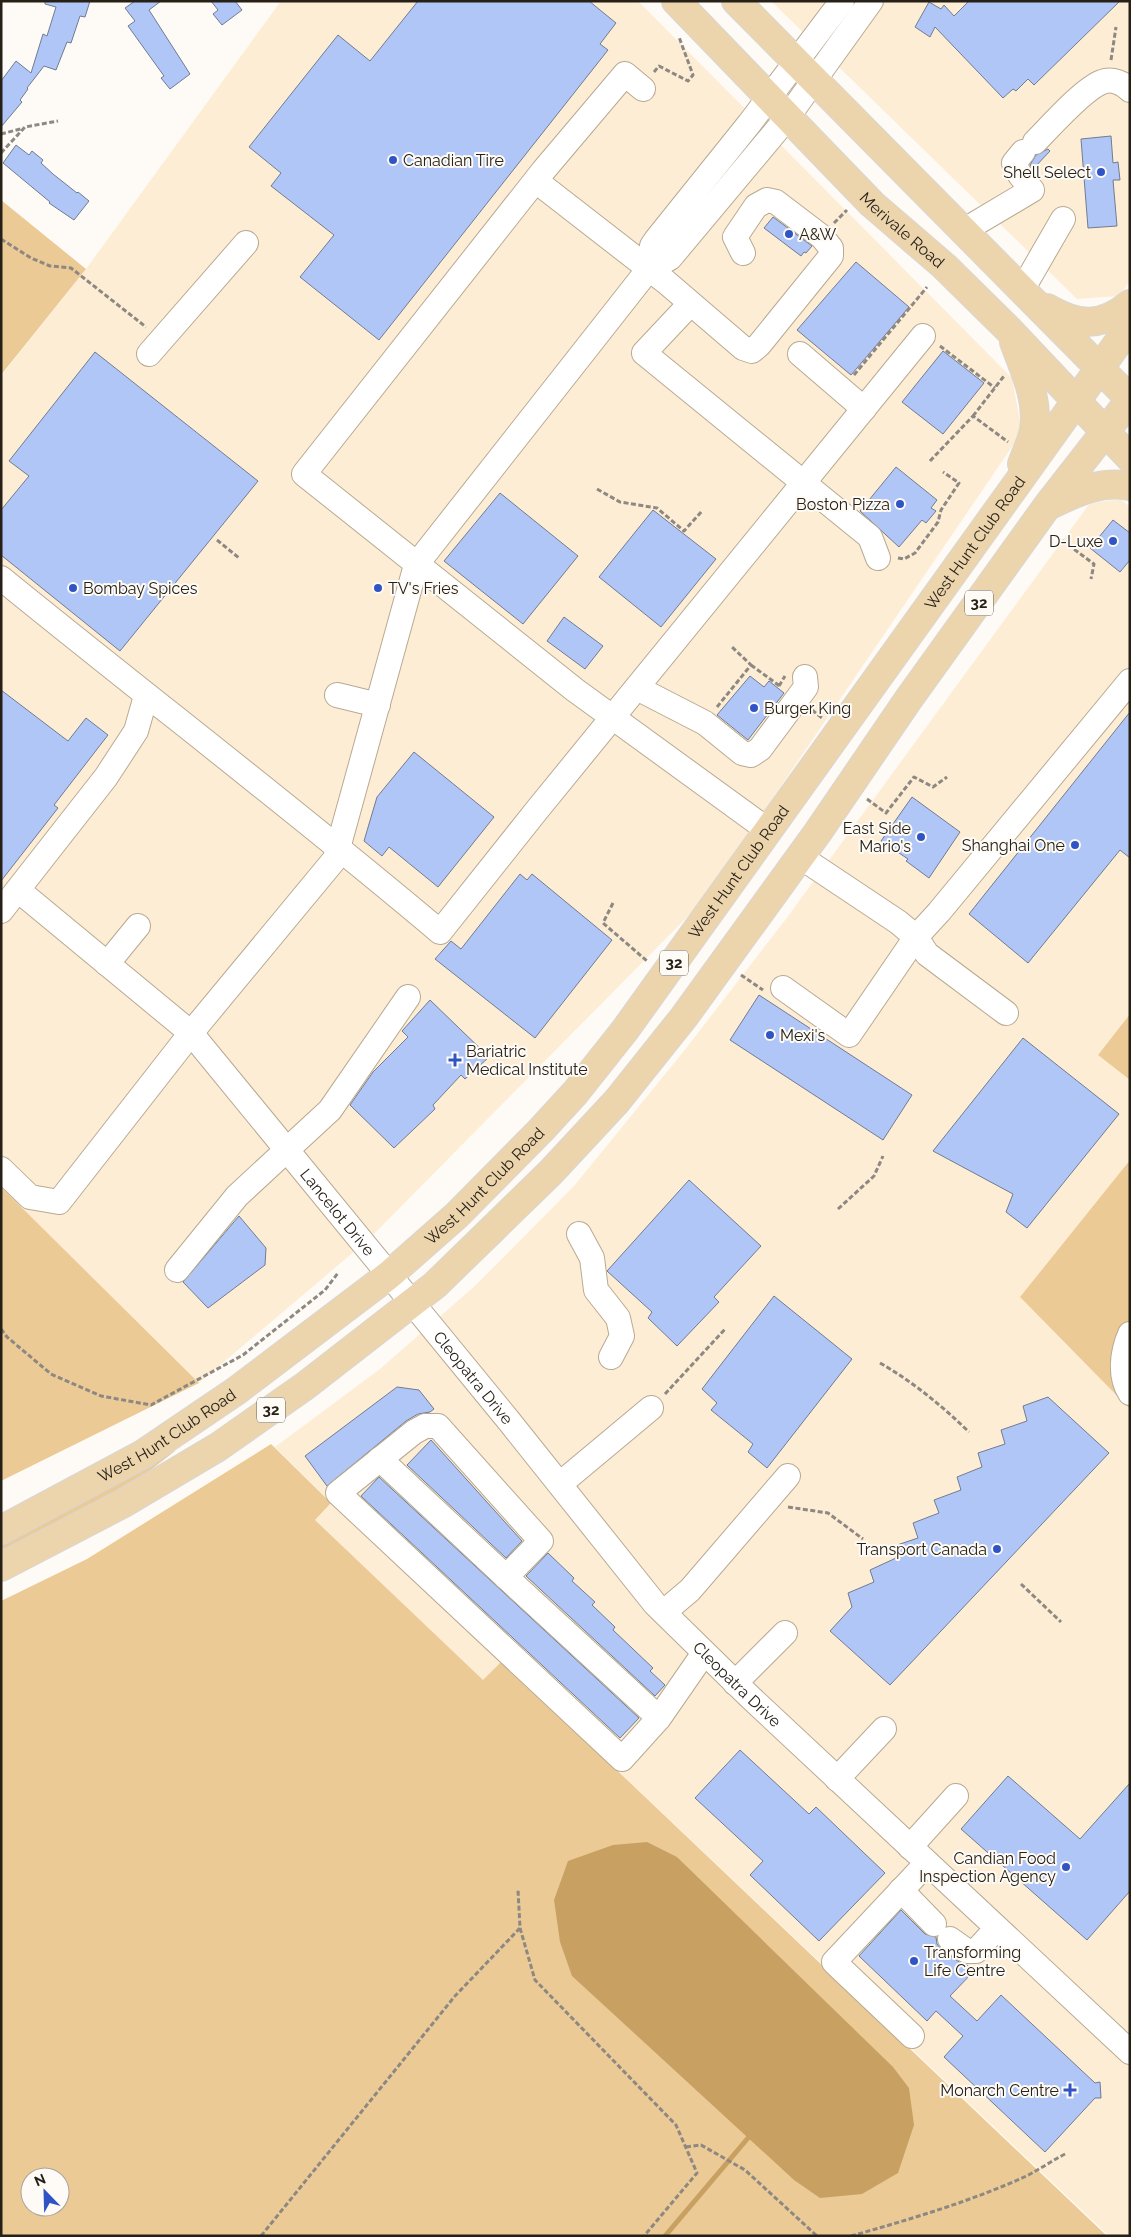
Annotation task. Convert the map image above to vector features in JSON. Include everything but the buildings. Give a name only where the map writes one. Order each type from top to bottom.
[{"type":"main road","name":"Merivale Road","points":[[676,1],[872,204],[944,266],[1010,331],[1130,458]]},
{"type":"main road","points":[[736,1],[1130,399]]},
{"type":"main road","points":[[1026,294],[1060,315],[1090,323],[1117,315],[1130,304]]},
{"type":"main road","name":"West Hunt Club Road","points":[[1,1530],[143,1454],[236,1391],[389,1275],[457,1215],[542,1130],[575,1093],[625,1030],[770,831],[1130,326]]},
{"type":"main road","points":[[1010,331],[1029,383],[1035,417],[1033,432],[1012,492]]},
{"type":"main road","name":"32","points":[[1,1567],[122,1504],[218,1447],[305,1386],[435,1285],[551,1172],[617,1101],[684,1017],[1048,506],[1130,399]]},
{"type":"main road","points":[[1048,506],[1084,489],[1098,485],[1130,486]]},
{"type":"main road","points":[[770,831],[799,856]]},
{"type":"street","points":[[648,270],[652,246],[656,240],[842,1]]},
{"type":"street","points":[[1,1169],[30,1197],[59,1202],[191,1033],[335,859],[416,565],[648,270],[670,258],[788,118],[871,1]]},
{"type":"street","points":[[643,89],[624,74],[536,181],[304,474],[416,565],[612,718],[770,831]]},
{"type":"street","points":[[963,231],[1032,190],[1020,175],[1014,162],[1081,97],[1100,82],[1108,81],[1124,84],[1130,90]]},
{"type":"street","points":[[536,181],[648,270],[666,282],[743,348],[752,351],[759,345],[831,256],[831,248],[822,237],[776,202],[767,200],[756,206],[735,237],[743,253]]},
{"type":"street","points":[[1026,294],[1063,219]]},
{"type":"street","points":[[154,348],[246,243]]},
{"type":"street","points":[[690,304],[644,353],[870,536],[878,558]]},
{"type":"street","points":[[1,578],[146,696],[338,846],[440,932],[923,336]]},
{"type":"street","points":[[800,354],[864,409]]},
{"type":"street","points":[[637,688],[705,723],[742,752],[751,755],[760,749],[806,687],[805,677]]},
{"type":"street","points":[[783,988],[849,1034],[916,936],[939,912],[1130,682]]},
{"type":"street","points":[[337,695],[378,705]]},
{"type":"street","points":[[1,911],[106,777],[136,731],[146,696]]},
{"type":"street","points":[[799,856],[898,922],[916,936],[927,954],[1006,1013]]},
{"type":"street","name":"Lancelot Drive","points":[[18,890],[191,1033],[389,1275]]},
{"type":"street","points":[[107,964],[138,926]]},
{"type":"street","points":[[177,1270],[237,1196],[330,1110],[408,997]]},
{"type":"street","points":[[579,1234],[592,1258],[596,1290],[618,1318],[622,1336],[611,1357]]},
{"type":"street","name":"Cleopatra Drive","points":[[389,1275],[664,1612],[704,1653],[837,1779],[1130,2052]]},
{"type":"street","points":[[1130,1334],[1121,1369],[1126,1387],[1130,1392]]},
{"type":"street","points":[[560,1484],[651,1408]]},
{"type":"street","points":[[506,1577],[541,1541],[438,1426],[425,1426],[414,1432],[338,1493],[622,1758],[659,1718],[704,1653]]},
{"type":"street","points":[[380,1459],[659,1718]]},
{"type":"street","points":[[664,1612],[690,1590],[788,1476]]},
{"type":"street","points":[[735,1682],[785,1633]]},
{"type":"street","points":[[837,1779],[884,1729]]},
{"type":"street","points":[[912,2036],[834,1962],[901,1890],[919,1855],[956,1796]]},
{"type":"street","points":[[901,1890],[942,1931],[967,1951],[976,1951],[997,1928]]},
{"type":"path","points":[[1108,81],[1116,27]]},
{"type":"path","points":[[643,89],[659,66],[688,81],[693,75],[678,34]]},
{"type":"path","points":[[1,134],[58,121]]},
{"type":"path","points":[[1,153],[25,127]]},
{"type":"path","points":[[832,225],[848,208]]},
{"type":"path","points":[[1,239],[31,258],[50,266],[71,268],[147,328],[154,348]]},
{"type":"path","points":[[831,380],[840,370],[851,379],[927,287]]},
{"type":"path","points":[[923,336],[994,388]]},
{"type":"path","points":[[930,461],[973,416],[1008,371]]},
{"type":"path","points":[[973,416],[1009,443],[1011,437]]},
{"type":"path","points":[[878,558],[904,558],[914,553],[938,522],[940,510],[959,483],[943,472]]},
{"type":"path","points":[[597,489],[620,502],[657,508],[684,531],[702,511]]},
{"type":"path","points":[[1056,536],[1094,564],[1091,579]]},
{"type":"path","points":[[217,540],[239,558]]},
{"type":"path","points":[[705,723],[751,665],[732,647]]},
{"type":"path","points":[[863,796],[886,813],[914,777],[933,787],[947,777]]},
{"type":"path","points":[[613,903],[603,923],[648,961]]},
{"type":"path","points":[[734,971],[766,992],[783,988]]},
{"type":"path","points":[[838,1209],[874,1176],[883,1156]]},
{"type":"path","points":[[1,1329],[7,1337],[50,1374],[101,1396],[151,1405],[243,1355],[325,1290],[338,1273]]},
{"type":"path","points":[[651,1408],[726,1328]]},
{"type":"path","points":[[880,1363],[908,1379],[942,1406],[969,1432]]},
{"type":"path","points":[[769,1499],[780,1506],[828,1513],[863,1539]]},
{"type":"path","points":[[1021,1584],[1061,1622]]},
{"type":"path","points":[[518,1890],[520,1928],[535,1980],[676,2125],[697,2173],[644,2236]]},
{"type":"path","points":[[261,2236],[455,1996],[520,1928]]},
{"type":"path","points":[[686,2147],[701,2145],[727,2158],[745,2170],[817,2236]]},
{"type":"path","points":[[852,2236],[895,2225],[940,2210],[1021,2178],[1067,2153]]},
{"type":"shaded area","points":[[281,1],[638,1],[1012,378],[1022,432],[702,902],[369,1239],[199,1383],[1,1187],[1,376],[86,269]]},
{"type":"shaded area","points":[[771,1],[1130,1],[1130,281],[1119,296],[1077,299]]},
{"type":"shaded area","points":[[1,200],[86,269],[1,375]]},
{"type":"shaded area","points":[[1121,499],[1130,507],[1130,1014],[1098,1055],[1130,1080],[1130,1160],[1020,1297],[1130,1409],[1130,2236],[1109,2236],[502,1661],[483,1681],[315,1520],[331,1503],[275,1447],[380,1369],[476,1285],[574,1186],[684,1051],[786,919],[1090,503]]},
{"type":"shaded area","points":[[1130,1014],[1130,1080],[1098,1055]]},
{"type":"shaded area","points":[[1130,1160],[1130,1409],[1020,1297]]},
{"type":"shaded area","points":[[1,1187],[199,1383],[1,1481]]},
{"type":"shaded area","points":[[271,1444],[331,1503],[315,1520],[483,1680],[502,1661],[1107,2236],[1,2236],[1,1601],[87,1559]]},
{"type":"shaded area","points":[[173,1447],[175,1451],[139,1479],[1,1555],[1,1543]]},
{"type":"shaded area","points":[[647,1842],[677,1857],[893,2067],[909,2088],[914,2125],[898,2173],[862,2194],[820,2198],[794,2180],[572,1976],[560,1942],[554,1900],[568,1861],[613,1845]]},
{"type":"waterway","points":[[665,2236],[748,2138]]},
{"type":"place","name":"Canadian Tire","points":[[393,160]]},
{"type":"place","name":"Shell Select","points":[[1101,172]]},
{"type":"place","name":"A&W","points":[[789,234]]},
{"type":"place","name":"Boston Pizza","points":[[900,504]]},
{"type":"place","name":"D-Luxe","points":[[1113,541]]},
{"type":"place","name":"Bombay Spices","points":[[73,588]]},
{"type":"place","name":"TV's Fries","points":[[378,588]]},
{"type":"place","name":"Burger King","points":[[754,708]]},
{"type":"place","name":"East Side Mario's","points":[[921,837]]},
{"type":"place","name":"Shanghai One","points":[[1075,845]]},
{"type":"place","name":"Mexi's","points":[[770,1035]]},
{"type":"place","name":"Bariatric Medical Institute","points":[[455,1060]]},
{"type":"place","name":"Transport Canada","points":[[997,1549]]},
{"type":"place","name":"Candian Food Inspection Agency","points":[[1066,1867]]},
{"type":"place","name":"Transforming Life Centre","points":[[914,1961]]},
{"type":"place","name":"Monarch Centre","points":[[1070,2090]]}]
